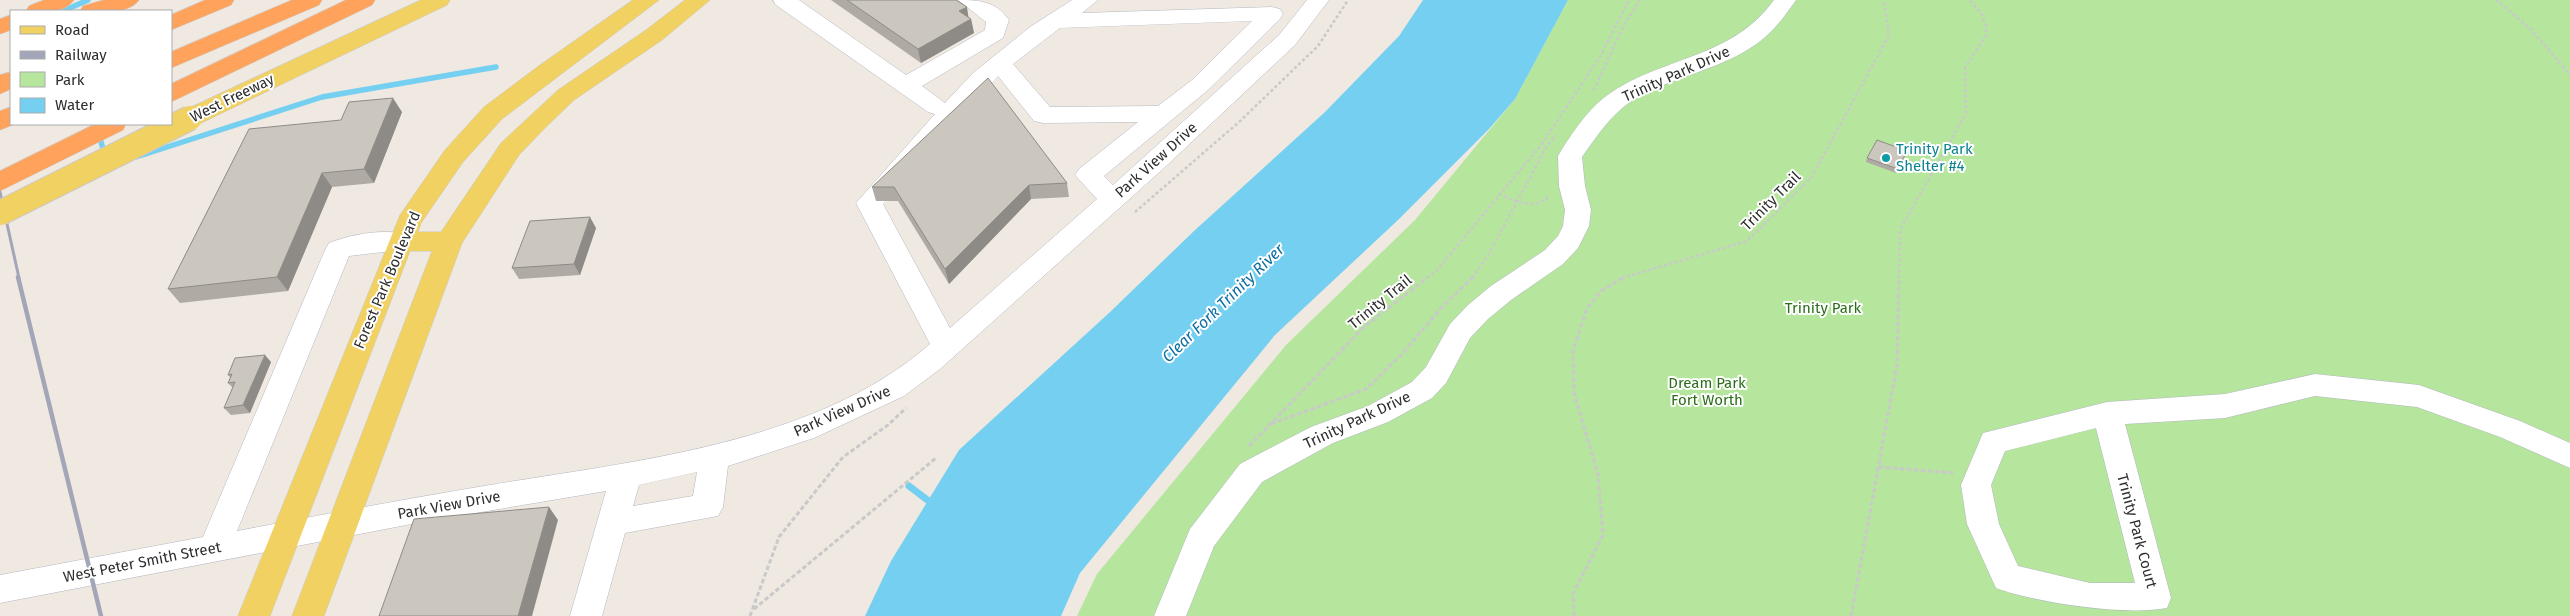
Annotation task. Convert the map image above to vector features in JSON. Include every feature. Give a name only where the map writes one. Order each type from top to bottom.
[{"type":"highway","points":[[39,10],[64,0]]},
{"type":"highway","points":[[93,10],[128,0]]},
{"type":"highway","points":[[124,10],[142,0]]},
{"type":"highway","points":[[169,10],[184,0]]},
{"type":"highway","points":[[172,23],[223,0]]},
{"type":"highway","points":[[173,60],[310,0]]},
{"type":"highway","points":[[177,91],[364,0]]},
{"type":"highway","points":[[0,88],[10,80]]},
{"type":"highway","points":[[0,124],[10,116]]},
{"type":"highway","points":[[0,182],[112,125]]},
{"type":"main road","name":"West Freeway","points":[[0,213],[190,118],[439,0]]},
{"type":"main road","points":[[406,15],[448,0]]},
{"type":"main road","name":"Forest Park Boulevard","points":[[254,616],[284,535],[409,221],[436,179],[493,113],[548,70],[648,0]]},
{"type":"main road","points":[[308,616],[344,525],[449,242],[510,149],[536,122],[566,95],[654,35],[699,0]]},
{"type":"main road","points":[[400,242],[449,242]]},
{"type":"street","points":[[784,0],[936,107]]},
{"type":"street","points":[[905,85],[995,33],[998,20],[969,0]]},
{"type":"street","points":[[946,347],[869,203],[981,78],[1056,20],[1087,0]]},
{"type":"street","name":"Trinity Park Drive","points":[[1170,616],[1201,539],[1250,473],[1322,435],[1378,414],[1422,390],[1436,374],[1460,331],[1478,312],[1501,293],[1554,257],[1569,241],[1576,226],[1578,210],[1572,186],[1570,156],[1594,122],[1610,106],[1629,92],[1738,46],[1775,19],[1786,0]]},
{"type":"street","points":[[1056,20],[1277,7],[1313,7]]},
{"type":"street","points":[[1112,200],[1088,175],[1200,85],[1277,7]]},
{"type":"street","name":"Park View Drive","points":[[284,535],[422,509],[626,475],[714,456],[804,430],[894,388],[946,347],[1112,200],[1287,40],[1313,7]]},
{"type":"street","points":[[999,63],[1042,115],[1164,114]]},
{"type":"street","points":[[214,548],[338,250],[351,245],[400,242]]},
{"type":"street","name":"Trinity Park Court","points":[[2107,414],[2155,598],[2090,597],[2007,578],[1983,524],[1976,485],[1994,442],[2107,414],[2225,406],[2315,385],[2419,396],[2510,428],[2570,456]]},
{"type":"street","points":[[613,522],[707,506],[714,456]]},
{"type":"street","points":[[586,616],[626,475]]},
{"type":"street","points":[[409,545],[422,509]]},
{"type":"street","name":"West Peter Smith Street","points":[[0,589],[284,535]]},
{"type":"path","name":"Trinity Trail","points":[[1244,452],[1363,328],[1437,270],[1542,144],[1601,55],[1629,0]]},
{"type":"path","points":[[1591,96],[1623,27],[1640,0]]},
{"type":"path","name":"Trinity Trail","points":[[1574,616],[1573,594],[1603,535],[1598,474],[1574,393],[1573,351],[1587,308],[1601,291],[1625,276],[1747,241],[1811,178],[1890,35],[1884,0]]},
{"type":"path","points":[[1851,616],[1897,365],[1900,230],[1966,113],[1965,68],[1986,35],[1986,26],[1980,13],[1969,0]]},
{"type":"path","points":[[2496,0],[2531,28],[2570,75]]},
{"type":"path","points":[[1269,424],[1366,389],[1401,355],[1440,308],[1469,282],[1546,146],[1559,132]]},
{"type":"path","points":[[1542,144],[1546,146]]},
{"type":"path","points":[[1499,194],[1516,202],[1539,203],[1549,197],[1552,188]]},
{"type":"path","points":[[750,616],[779,537],[843,457]]},
{"type":"path","points":[[753,610],[936,458]]},
{"type":"path","points":[[1878,466],[1957,473],[1985,465]]},
{"type":"green space","name":"Trinity Park","points":[[1568,0],[2570,0],[2570,616],[1077,616],[1097,574],[1286,345],[1415,220],[1515,99]]},
{"type":"water","name":"Clear Fork Trinity River","points":[[1423,0],[1568,0],[1515,99],[1489,129],[1398,220],[1275,335],[1080,573],[1061,616],[865,616],[891,561],[959,450],[1325,112],[1399,36]]},
{"type":"building","points":[[847,0],[956,0],[967,7],[959,11],[971,19],[918,49]]},
{"type":"building","points":[[988,78],[1067,183],[1029,185],[945,269],[894,187],[872,187]]},
{"type":"building","points":[[393,98],[364,169],[322,173],[277,277],[168,289],[249,129],[341,120],[349,102]]},
{"type":"building","name":"Trinity Park Shelter #4","points":[[1877,140],[1907,151],[1898,169],[1867,158]]},
{"type":"building","points":[[590,217],[574,264],[512,268],[530,221]]},
{"type":"building","points":[[265,355],[243,405],[224,408],[235,382],[228,383],[232,374],[228,375],[235,358]]},
{"type":"building","points":[[549,507],[518,616],[379,616],[414,519]]},
{"type":"waterway","points":[[65,10],[88,0]]},
{"type":"waterway","points":[[136,157],[322,97],[496,67]]},
{"type":"waterway","points":[[96,125],[105,156]]},
{"type":"waterway","points":[[909,486],[934,505]]},
{"type":"railway","points":[[0,192],[19,278]]},
{"type":"railway","points":[[18,277],[101,616]]},
{"type":"place","name":"Trinity Park Shelter #4","points":[[1886,158]]},
{"type":"park label","name":"Dream Park Fort Worth","points":[[1707,392]]}]
